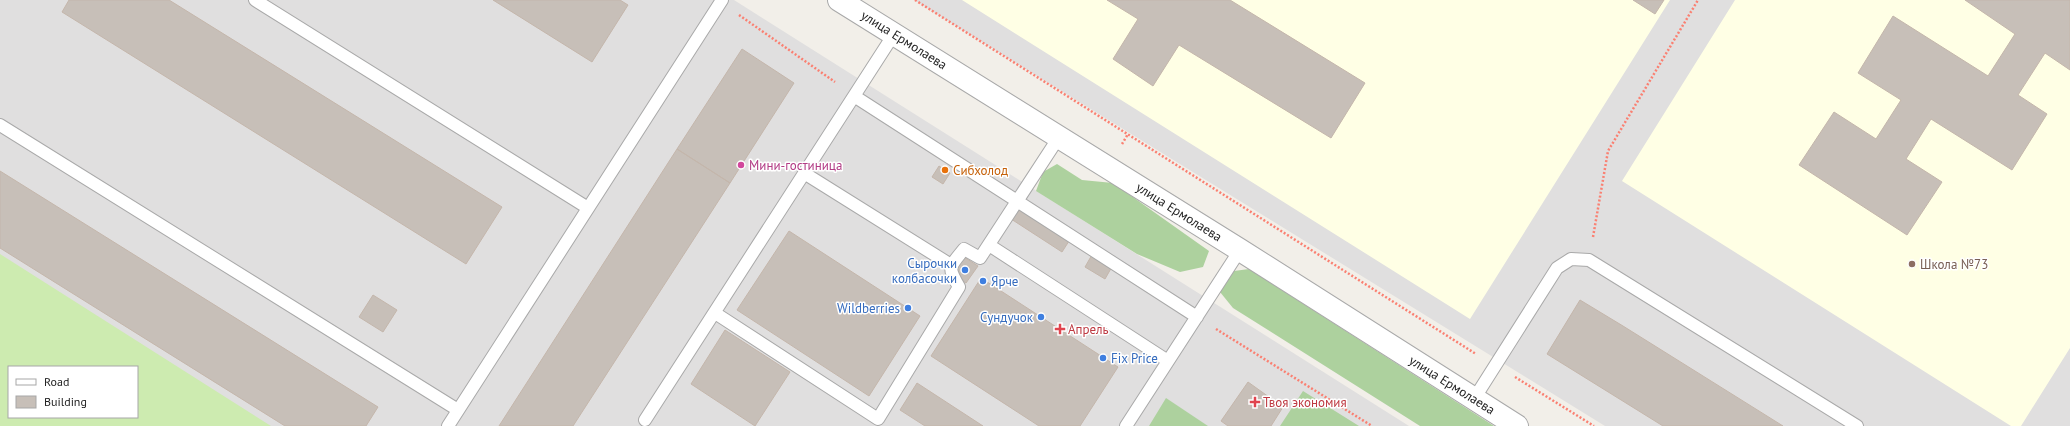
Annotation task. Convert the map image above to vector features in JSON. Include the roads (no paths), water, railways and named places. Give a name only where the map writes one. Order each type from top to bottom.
[{"type":"street","name":"улица Ермолаева","points":[[838,0],[1240,250],[1517,426]]},
{"type":"lane","points":[[255,0],[588,208]]},
{"type":"lane","points":[[448,426],[720,1]]},
{"type":"lane","points":[[645,420],[894,34]]},
{"type":"lane","points":[[854,96],[1197,317]]},
{"type":"lane","points":[[0,125],[458,410]]},
{"type":"lane","points":[[715,313],[878,419],[959,287],[950,272],[951,265],[964,249],[980,258],[1059,137]]},
{"type":"lane","points":[[804,173],[951,265]]},
{"type":"lane","points":[[989,245],[1168,361]]},
{"type":"lane","points":[[1126,426],[1240,250]]},
{"type":"lane","points":[[1474,399],[1557,268],[1571,259],[1589,260],[1857,426]]},
{"type":"place","name":"Мини-гостиница","points":[[741,165]]},
{"type":"place","name":"Сибхолод","points":[[945,170]]},
{"type":"place","name":"Школа №73","points":[[1912,264]]},
{"type":"place","name":"Сырочки колбасочки","points":[[965,270]]},
{"type":"place","name":"Ярче","points":[[983,281]]},
{"type":"place","name":"Wildberries","points":[[908,308]]},
{"type":"place","name":"Сундучок","points":[[1041,317]]},
{"type":"place","name":"Апрель","points":[[1060,329]]},
{"type":"place","name":"Fix Price","points":[[1103,358]]},
{"type":"place","name":"Твоя экономия","points":[[1255,402]]}]
